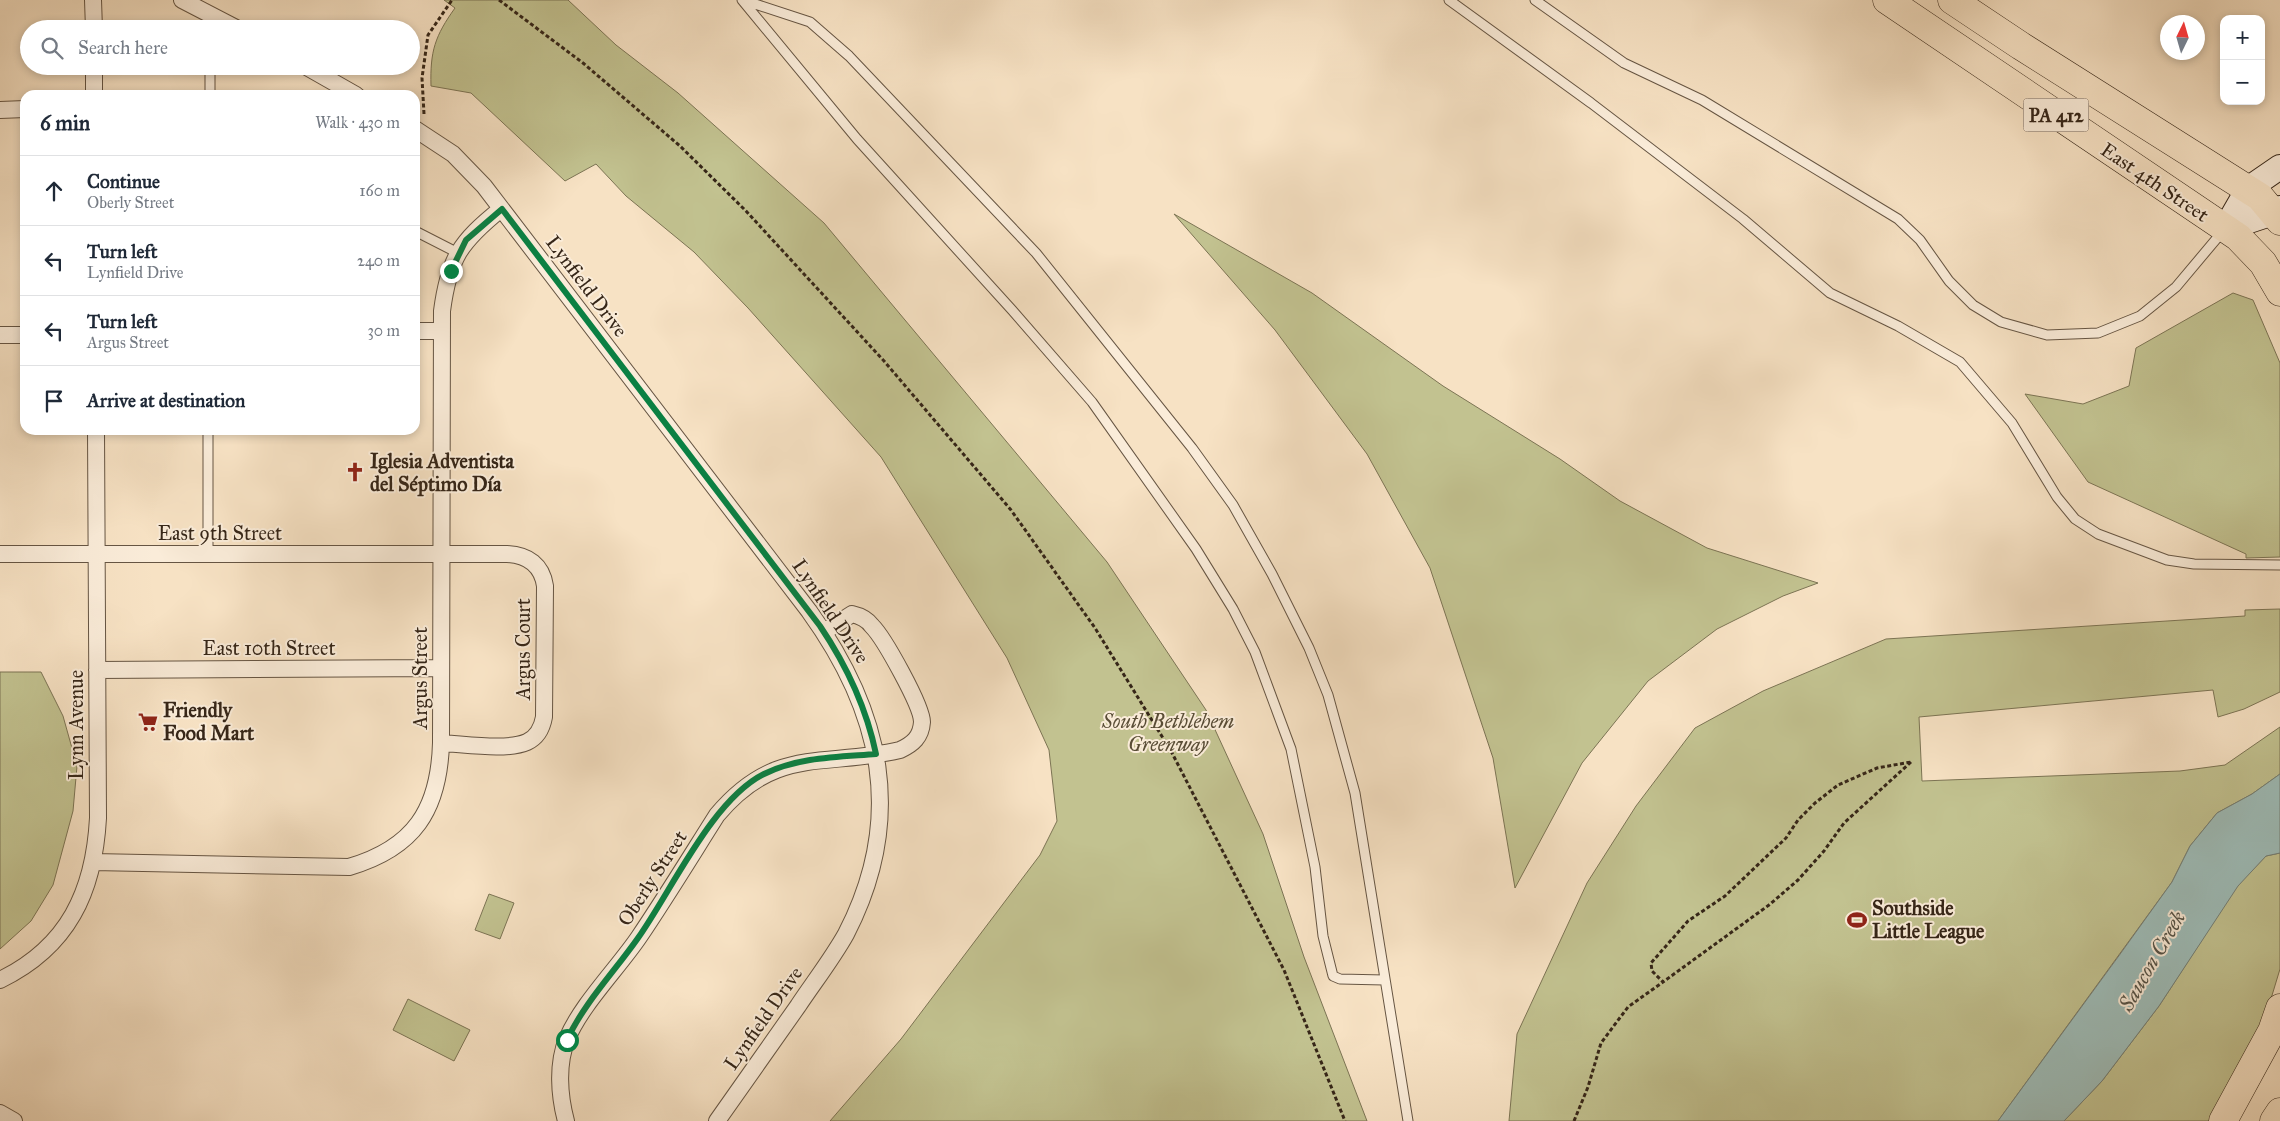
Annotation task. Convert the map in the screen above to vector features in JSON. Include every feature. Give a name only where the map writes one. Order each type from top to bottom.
[{"type":"highway","name":"East 4th Street","points":[[1887,0],[2225,229]]},
{"type":"highway","name":"East 4th Street","points":[[1952,0],[2021,46],[2248,189]]},
{"type":"highway","name":"PA 412","points":[[2248,189],[2260,197],[2278,214]]},
{"type":"highway","name":"PA 412","points":[[2225,229],[2249,247],[2273,277],[2280,292]]},
{"type":"highway","points":[[2223,1121],[2272,1031],[2280,1008]]},
{"type":"highway","points":[[2274,1121],[2280,1112]]},
{"type":"street","points":[[93,0],[94,20]]},
{"type":"street","points":[[182,0],[209,20]]},
{"type":"street","points":[[94,75],[94,90]]},
{"type":"street","points":[[321,75],[347,90]]},
{"type":"street","points":[[0,110],[20,109]]},
{"type":"street","name":"Lynfield Drive","points":[[420,132],[462,162],[498,204],[824,632],[844,663],[860,697],[876,754],[880,792],[878,830],[872,865],[853,918],[832,956],[717,1121]]},
{"type":"street","points":[[2225,229],[2248,189],[2280,167]]},
{"type":"street","name":"Argus Street","points":[[93,862],[349,867],[394,848],[418,824],[438,782],[441,743],[440,331],[446,285],[458,254],[466,240],[498,204]]},
{"type":"street","points":[[2225,229],[2278,214]]},
{"type":"street","points":[[420,331],[440,331]]},
{"type":"street","points":[[0,335],[20,335]]},
{"type":"street","name":"Lynn Avenue","points":[[0,980],[30,964],[43,954],[62,932],[79,902],[93,862],[98,818],[96,435]]},
{"type":"street","name":"East 9th Street","points":[[0,554],[440,554]]},
{"type":"street","name":"Argus Court","points":[[440,554],[507,554],[524,557],[537,565],[544,578],[545,586],[544,717],[540,730],[532,739],[519,744],[441,743]]},
{"type":"street","name":"Oberly Street","points":[[566,1121],[560,1074],[564,1052],[572,1030],[639,937],[717,815],[728,802],[751,782],[777,769],[824,759],[900,750],[915,741],[920,734],[922,720],[918,703],[876,630],[866,619],[852,614],[824,632]]},
{"type":"street","name":"East 10th Street","points":[[97,670],[441,668]]},
{"type":"street","points":[[0,1114],[14,1121]]},
{"type":"lane","points":[[742,0],[857,139],[1012,310],[1092,402],[1196,549],[1233,609],[1255,652],[1291,749],[1315,867],[1323,936],[1333,976],[1340,979],[1384,980]]},
{"type":"lane","points":[[742,0],[810,22],[856,63],[1036,253],[1142,383],[1232,504],[1280,590],[1309,648],[1328,695],[1355,793],[1408,1121]]},
{"type":"lane","points":[[1449,0],[1591,103],[1743,219],[1830,293],[1898,326],[1960,362],[2012,423],[2057,497],[2075,519],[2098,534],[2167,560],[2194,564],[2280,565]]},
{"type":"lane","points":[[1535,0],[1624,64],[1702,100],[1898,219],[1920,240],[1949,281],[1973,305],[2001,322],[2048,335],[2098,333],[2140,316],[2176,287],[2225,229]]},
{"type":"lane","points":[[210,75],[210,90]]},
{"type":"lane","points":[[420,234],[458,254]]},
{"type":"lane","points":[[208,435],[208,554]]},
{"type":"path","points":[[420,124],[424,117],[422,78],[428,35],[452,0]]},
{"type":"path","points":[[499,0],[583,63],[680,146],[740,205],[884,361],[1011,510],[1095,628],[1171,752],[1284,970],[1344,1121]]},
{"type":"path","points":[[1574,1121],[1588,1087],[1601,1043],[1628,1007],[1663,982],[1769,905],[1798,880],[1824,851],[1844,823],[1911,762],[1877,768],[1853,778],[1838,785],[1815,803],[1798,820],[1786,838],[1725,896],[1688,921],[1651,963],[1652,971],[1663,982]]},
{"type":"green space","name":"South Bethlehem Greenway","points":[[444,0],[568,0],[616,45],[678,93],[824,223],[1107,562],[1206,710],[1263,834],[1304,957],[1367,1121],[830,1121],[901,1039],[1040,855],[1057,821],[1049,750],[1007,658],[881,457],[748,308],[694,252],[626,196],[596,164],[565,181],[471,93],[431,86],[435,44],[455,8]]},
{"type":"green space","points":[[1174,214],[1312,293],[1443,386],[1560,459],[1620,501],[1707,548],[1818,583],[1783,596],[1717,629],[1648,681],[1582,763],[1515,888],[1493,758],[1430,568],[1367,454],[1275,330]]},
{"type":"green space","points":[[2233,293],[2253,300],[2280,363],[2280,557],[2246,558],[2246,554],[2088,482],[2025,394],[2083,404],[2129,386],[2136,348]]},
{"type":"green space","name":"Southside Little League","points":[[2280,609],[2280,692],[2244,709],[2218,717],[2213,690],[1919,717],[1922,781],[2180,771],[2225,765],[2280,727],[2280,774],[2252,794],[2217,813],[2190,846],[2172,882],[1998,1121],[1509,1121],[1517,1034],[1587,883],[1636,806],[1695,728],[1763,691],[1886,639],[2245,616],[2245,610]]},
{"type":"green space","points":[[0,672],[41,672],[63,716],[77,766],[73,811],[53,885],[31,921],[0,949]]},
{"type":"green space","points":[[2280,853],[2280,969],[2270,1002],[2256,1034],[2210,1121],[2064,1121],[2102,1081],[2159,1006],[2237,886],[2266,856]]},
{"type":"green space","points":[[489,894],[514,903],[500,939],[475,930]]},
{"type":"green space","points":[[408,999],[470,1030],[454,1061],[393,1030]]},
{"type":"water","name":"Saucon Creek","points":[[2280,774],[2280,853],[2266,856],[2238,886],[2159,1006],[2102,1081],[2064,1121],[1998,1121],[2172,882],[2190,846],[2217,813],[2252,794]]},
{"type":"place","name":"Iglesia Adventista del Séptimo Día","points":[[355,472]]},
{"type":"place","name":"Friendly Food Mart","points":[[148,722]]},
{"type":"place","name":"Southside Little League","points":[[1857,920]]},
{"type":"route","points":[[451,271],[459,250],[466,240],[502,209],[820,626],[844,663],[860,697],[876,754],[792,764],[751,782],[728,802],[717,815],[639,937],[577,1020],[567,1040]]}]
